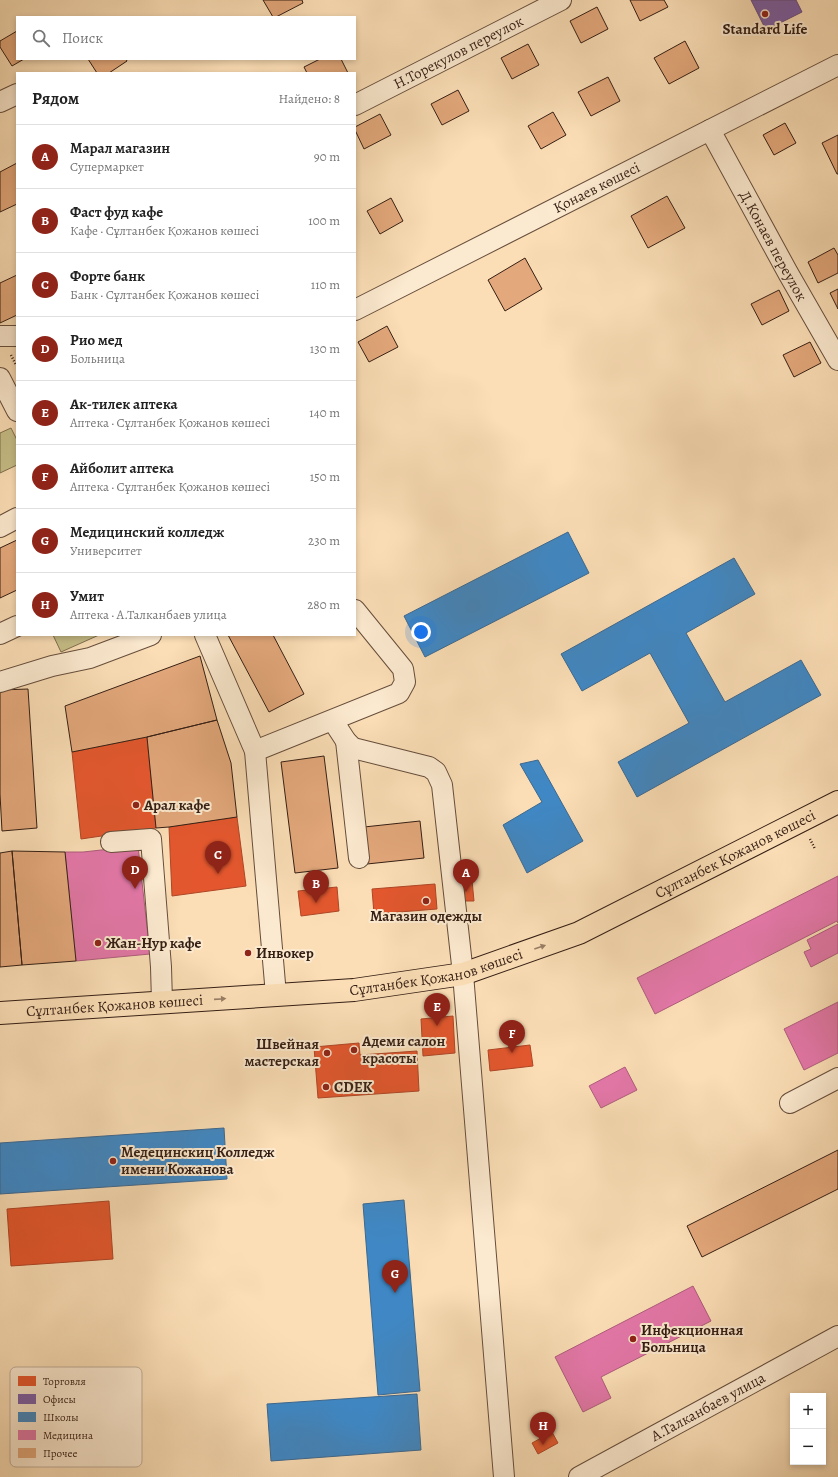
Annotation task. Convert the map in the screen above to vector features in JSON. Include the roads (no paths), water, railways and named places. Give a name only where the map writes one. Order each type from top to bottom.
[{"type":"main road","name":"Сұлтанбек Қожанов көшесі","points":[[0,1013],[354,990],[464,974],[579,933],[838,802]]},
{"type":"street","name":"Н.Торекулов переулок","points":[[356,104],[561,0]]},
{"type":"street","name":"Қонаев көшесі","points":[[356,309],[838,65]]},
{"type":"street","points":[[0,102],[16,94]]},
{"type":"street","name":"Д.Конаев переулок","points":[[710,130],[784,266],[838,360]]},
{"type":"street","points":[[0,336],[16,336]]},
{"type":"street","points":[[0,378],[16,409]]},
{"type":"street","points":[[0,527],[16,519]]},
{"type":"street","points":[[255,751],[399,693],[405,682],[403,669],[356,611]]},
{"type":"street","points":[[0,634],[16,626]]},
{"type":"street","points":[[0,682],[52,666],[90,658],[148,636]]},
{"type":"street","points":[[205,636],[255,751],[276,995]]},
{"type":"street","points":[[333,720],[346,741],[353,748],[430,767],[436,772],[442,784],[464,974],[504,1477]]},
{"type":"street","points":[[346,741],[359,858]]},
{"type":"street","points":[[111,842],[151,839],[161,967],[162,1002]]},
{"type":"street","points":[[790,1103],[838,1078]]},
{"type":"street","name":"А.Талканбаев улица","points":[[579,1477],[838,1336]]},
{"type":"place","name":"Standard Life","points":[[765,14]]},
{"type":"place","name":"Арал кафе","points":[[136,805]]},
{"type":"place","name":"Форте банк","points":[[218,874]]},
{"type":"place","name":"Рио мед","points":[[135,889]]},
{"type":"place","name":"Марал магазин","points":[[466,892]]},
{"type":"place","name":"Магазин одежды","points":[[426,901]]},
{"type":"place","name":"Фаст фуд кафе","points":[[316,903]]},
{"type":"place","name":"Жан-Нур кафе","points":[[98,943]]},
{"type":"place","name":"Инвокер","points":[[248,953]]},
{"type":"place","name":"Ак-тилек аптека","points":[[437,1026]]},
{"type":"place","name":"Адеми салон красоты","points":[[354,1050]]},
{"type":"place","name":"Швейная мастерская","points":[[327,1053]]},
{"type":"place","name":"Айболит аптека","points":[[512,1053]]},
{"type":"place","name":"CDEK","points":[[326,1087]]},
{"type":"place","name":"Медецинскиц Колледж имени Кожанова","points":[[113,1161]]},
{"type":"place","name":"Медицинский колледж","points":[[395,1293]]},
{"type":"place","name":"Инфекционная Больница","points":[[633,1339]]},
{"type":"place","name":"Умит","points":[[543,1445]]}]
